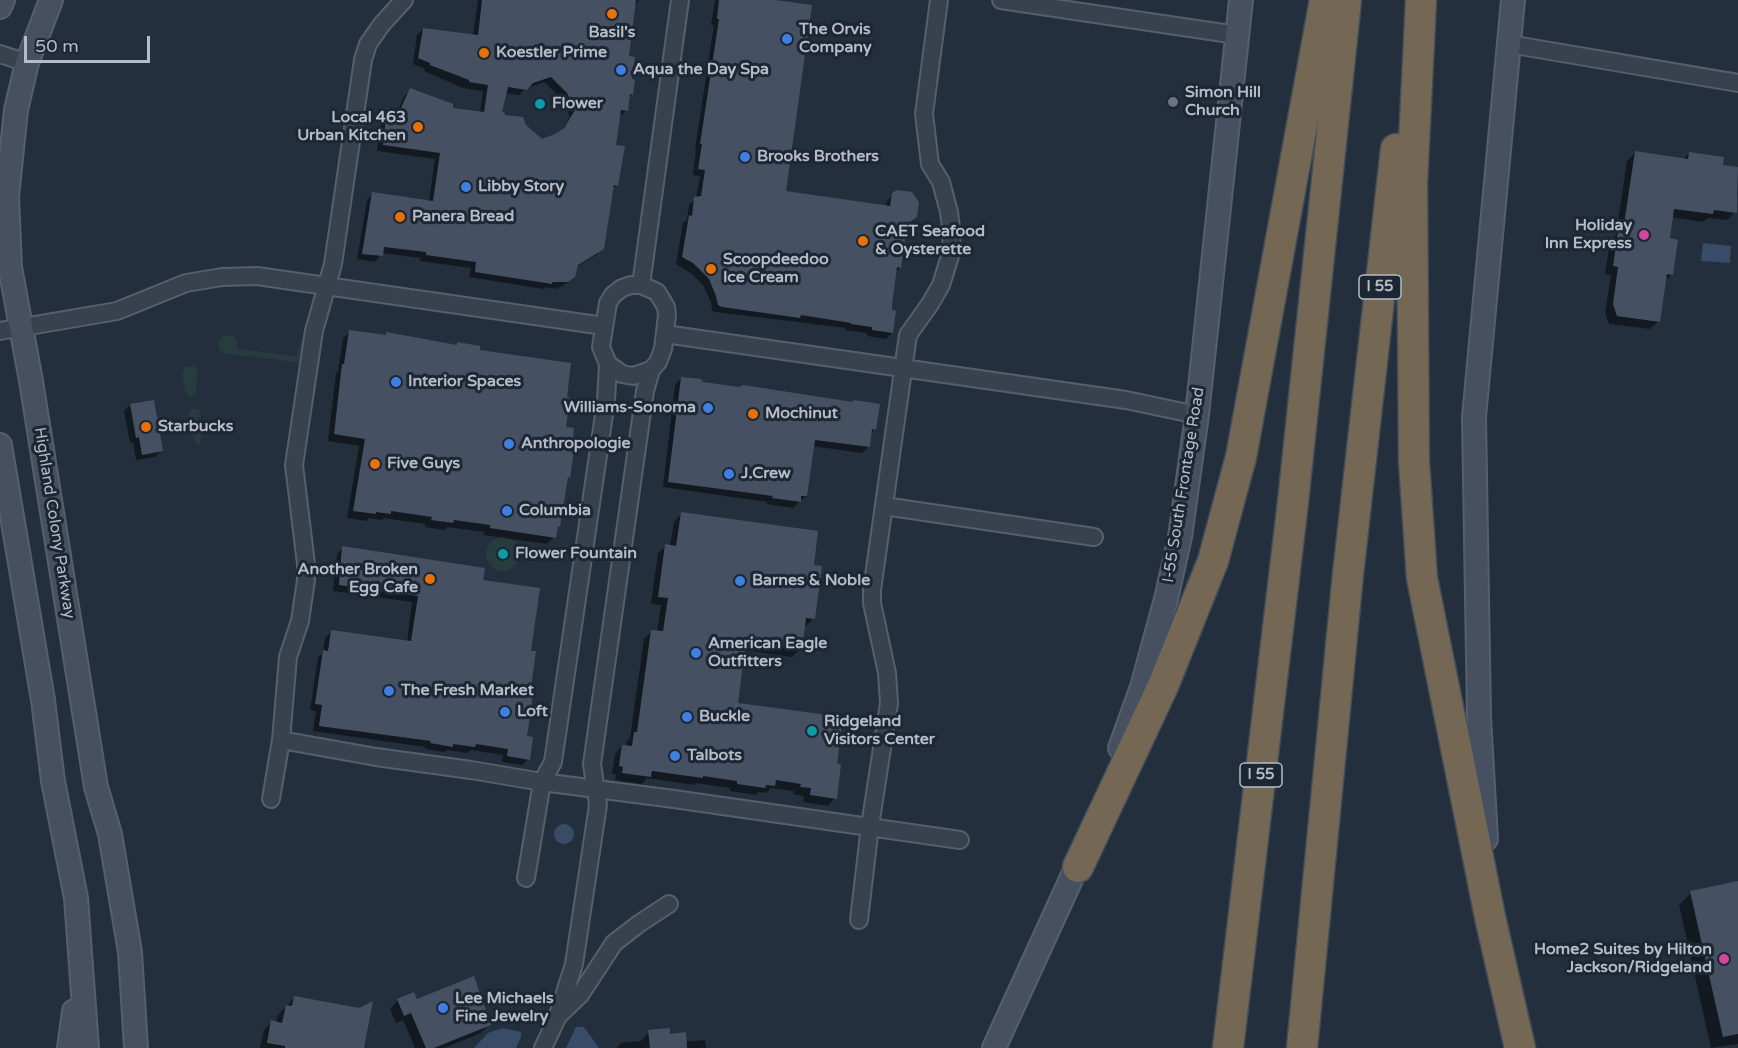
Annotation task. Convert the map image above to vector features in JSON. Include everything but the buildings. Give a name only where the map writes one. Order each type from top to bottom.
[{"type":"highway","points":[[1078,867],[1163,686],[1213,561],[1241,457],[1325,0]]},
{"type":"highway","name":"I 55","points":[[1228,1048],[1293,502],[1346,0]]},
{"type":"highway","name":"I 55","points":[[1302,1048],[1348,574],[1413,0]]},
{"type":"highway","points":[[1421,0],[1413,194],[1414,462],[1422,578],[1490,917],[1520,1048]]},
{"type":"street","points":[[0,7],[3,0]]},
{"type":"street","name":"Highland Colony Parkway","points":[[51,0],[27,63],[16,110],[7,197],[10,329],[96,787],[110,834],[130,952],[137,1046]]},
{"type":"street","points":[[271,799],[281,740],[288,657],[300,621],[306,580],[294,465],[314,331],[333,264],[363,60],[368,44],[382,24],[404,0]]},
{"type":"street","points":[[641,285],[680,0]]},
{"type":"street","points":[[859,920],[870,826],[889,703],[887,673],[872,603],[872,590],[908,335],[941,285],[950,256],[952,235],[941,182],[930,164],[924,114],[939,0]]},
{"type":"street","points":[[1001,0],[1237,35]]},
{"type":"street","name":"I-55 South Frontage Road","points":[[994,1048],[1078,867],[1142,687],[1166,598],[1180,537],[1197,415],[1241,0]]},
{"type":"street","points":[[1490,917],[1479,717],[1474,417],[1514,0]]},
{"type":"street","points":[[1509,44],[1738,83]]},
{"type":"street","points":[[0,54],[27,63]]},
{"type":"street","points":[[10,329],[117,311],[186,283],[222,277],[257,276],[604,326]]},
{"type":"street","points":[[641,285],[650,288],[663,299],[667,315],[665,334],[662,353],[651,370],[641,375],[627,376],[614,370],[608,364],[601,347],[604,326],[608,303],[613,295],[622,288],[641,285]]},
{"type":"street","points":[[665,334],[1126,400],[1197,415]]},
{"type":"street","points":[[526,878],[542,782],[552,762],[606,401],[608,364]]},
{"type":"street","points":[[543,1048],[556,1018],[574,964],[598,805],[592,764],[645,391],[651,370]]},
{"type":"street","points":[[0,445],[43,700],[53,781],[76,898],[87,1048]]},
{"type":"street","points":[[884,506],[1094,537]]},
{"type":"street","points":[[281,740],[542,782],[960,840]]},
{"type":"street","points":[[556,1018],[579,995],[614,943],[669,904]]},
{"type":"street","points":[[69,1048],[80,964]]},
{"type":"green space","points":[[231,335],[237,339],[237,349],[297,356],[300,343],[307,342],[302,363],[223,353],[219,350],[218,340],[223,336]]},
{"type":"green space","points":[[194,366],[198,369],[195,395],[189,396],[185,391],[182,373],[185,367]]},
{"type":"green space","points":[[191,409],[198,409],[201,415],[198,417],[196,430],[203,431],[200,445],[194,441],[188,420]]},
{"type":"green space","name":"Flower Fountain","points":[[503,537],[515,542],[520,554],[515,566],[503,571],[491,566],[486,554],[491,542]]},
{"type":"water","points":[[1703,243],[1731,246],[1730,263],[1701,261]]},
{"type":"water","points":[[560,824],[568,824],[574,830],[574,838],[568,844],[560,844],[554,838],[554,830]]},
{"type":"water","points":[[576,1027],[584,1027],[599,1048],[566,1048]]},
{"type":"water","points":[[503,1028],[521,1032],[516,1048],[474,1048],[488,1033]]},
{"type":"place","name":"Basil's","points":[[612,14]]},
{"type":"place","name":"The Orvis Company","points":[[787,39]]},
{"type":"place","name":"Koestler Prime","points":[[484,53]]},
{"type":"place","name":"Aqua the Day Spa","points":[[621,70]]},
{"type":"place","name":"Simon Hill Church","points":[[1173,102]]},
{"type":"place","name":"Flower","points":[[540,104]]},
{"type":"place","name":"Local 463 Urban Kitchen","points":[[418,127]]},
{"type":"place","name":"Brooks Brothers","points":[[745,157]]},
{"type":"place","name":"Libby Story","points":[[466,187]]},
{"type":"place","name":"Panera Bread","points":[[400,217]]},
{"type":"place","name":"Holiday Inn Express","points":[[1644,235]]},
{"type":"place","name":"CAET Seafood & Oysterette","points":[[863,241]]},
{"type":"place","name":"Scoopdeedoo Ice Cream","points":[[711,269]]},
{"type":"place","name":"Interior Spaces","points":[[396,382]]},
{"type":"place","name":"Williams-Sonoma","points":[[708,408]]},
{"type":"place","name":"Mochinut","points":[[753,414]]},
{"type":"place","name":"Starbucks","points":[[146,427]]},
{"type":"place","name":"Anthropologie","points":[[509,444]]},
{"type":"place","name":"Five Guys","points":[[375,464]]},
{"type":"place","name":"J.Crew","points":[[729,474]]},
{"type":"place","name":"Columbia","points":[[507,511]]},
{"type":"place","name":"Flower Fountain","points":[[503,554]]},
{"type":"place","name":"Another Broken Egg Cafe","points":[[430,579]]},
{"type":"place","name":"Barnes & Noble","points":[[740,581]]},
{"type":"place","name":"American Eagle Outfitters","points":[[696,653]]},
{"type":"place","name":"The Fresh Market","points":[[389,691]]},
{"type":"place","name":"Loft","points":[[505,712]]},
{"type":"place","name":"Buckle","points":[[687,717]]},
{"type":"place","name":"Ridgeland Visitors Center","points":[[812,731]]},
{"type":"place","name":"Talbots","points":[[675,756]]},
{"type":"place","name":"Home2 Suites by Hilton Jackson/Ridgeland","points":[[1724,959]]},
{"type":"place","name":"Lee Michaels Fine Jewelry","points":[[443,1008]]}]
